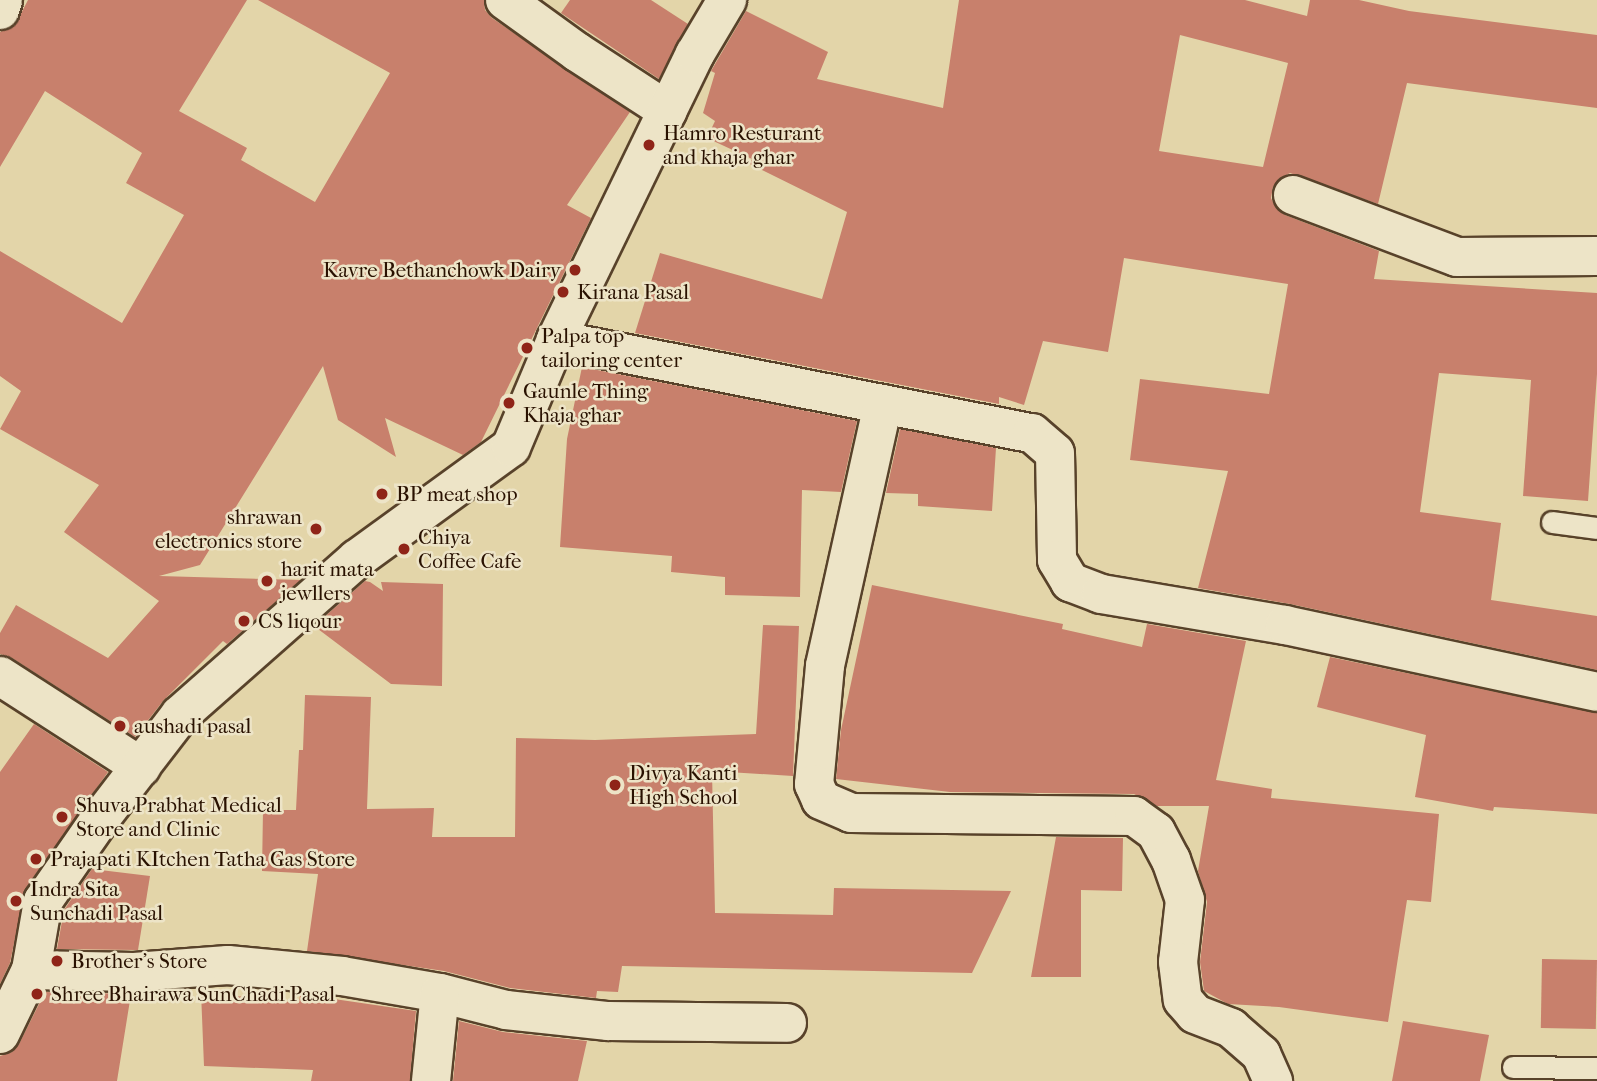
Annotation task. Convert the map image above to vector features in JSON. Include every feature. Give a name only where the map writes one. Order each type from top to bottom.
[{"type":"street","points":[[0,10],[2,0]]},
{"type":"street","points":[[505,0],[577,52],[668,111]]},
{"type":"street","points":[[0,1034],[31,970],[43,901],[100,819],[180,715],[357,559],[511,447],[556,340],[695,54],[727,0]]},
{"type":"street","points":[[1293,195],[1457,257],[1597,256]]},
{"type":"street","points":[[556,340],[1032,433],[1055,453],[1058,483],[1057,560],[1070,582],[1101,594],[1285,625],[1597,692]]},
{"type":"street","points":[[883,404],[825,666],[814,784],[821,800],[851,813],[1134,816],[1156,832],[1171,860],[1185,900],[1178,962],[1183,1000],[1195,1014],[1231,1028],[1261,1054],[1273,1081]]},
{"type":"street","points":[[0,676],[141,767]]},
{"type":"street","points":[[31,970],[134,972],[228,965],[342,976],[440,993],[506,1010],[608,1021],[787,1023]]},
{"type":"street","points":[[431,1081],[440,993]]},
{"type":"lane","points":[[1552,523],[1597,528]]},
{"type":"lane","points":[[1513,1067],[1597,1068]]},
{"type":"building","points":[[28,0],[247,0],[179,111],[247,148],[241,160],[315,202],[390,73],[258,0],[484,0],[485,10],[492,18],[630,112],[567,205],[591,218],[481,442],[463,455],[385,418],[396,457],[338,420],[323,366],[200,565],[159,576],[301,580],[227,644],[223,641],[163,701],[135,737],[12,658],[0,654],[0,633],[16,605],[108,658],[159,601],[64,532],[99,485],[0,429],[21,391],[0,376],[0,251],[122,323],[184,215],[126,183],[142,153],[45,91],[0,167],[0,32],[15,25]]},
{"type":"building","points":[[570,0],[651,0],[688,24],[659,79],[561,13]]},
{"type":"building","points":[[959,0],[1245,0],[1307,16],[1310,0],[1359,0],[1409,11],[1597,35],[1597,108],[1407,83],[1378,204],[1290,173],[1279,179],[1273,187],[1271,198],[1276,208],[1285,215],[1379,251],[1374,279],[1597,293],[1597,374],[1588,501],[1523,496],[1531,380],[1439,373],[1420,512],[1501,523],[1491,600],[1597,616],[1597,670],[1290,604],[1198,588],[1228,471],[1130,460],[1140,379],[1269,394],[1288,284],[1124,258],[1108,352],[1043,341],[1024,405],[999,397],[999,404],[635,333],[660,253],[822,299],[847,212],[750,164],[752,159],[707,138],[715,121],[703,113],[715,73],[711,71],[746,11],[828,52],[817,79],[943,108]],"holes":[[[1180,35],[1288,63],[1263,167],[1159,151]]]},
{"type":"building","points":[[582,367],[857,421],[841,492],[802,490],[800,597],[725,595],[725,577],[671,572],[672,556],[560,547],[567,439]]},
{"type":"building","points":[[900,429],[996,448],[992,511],[918,506],[918,494],[886,493]]},
{"type":"building","points":[[365,581],[383,591],[381,582],[443,584],[442,686],[391,684],[314,626]]},
{"type":"building","points":[[872,585],[1063,624],[1062,629],[1142,647],[1147,624],[1246,641],[1216,780],[1272,789],[1271,798],[1439,814],[1431,902],[1407,900],[1388,1022],[1279,1007],[1228,1004],[1204,991],[1200,962],[1207,902],[1198,871],[1209,806],[1157,806],[1134,794],[950,792],[836,779],[841,730]]},
{"type":"building","points":[[763,625],[799,626],[793,776],[712,771],[715,913],[833,915],[834,888],[1011,891],[972,973],[622,966],[618,992],[597,991],[596,998],[510,988],[444,971],[307,951],[318,874],[262,871],[263,810],[296,810],[299,750],[303,750],[305,695],[371,697],[367,809],[434,808],[432,837],[515,837],[516,738],[595,740],[756,734]]},
{"type":"building","points":[[1330,657],[1597,713],[1597,814],[1494,807],[1493,811],[1415,797],[1426,735],[1317,707]]},
{"type":"building","points":[[34,724],[108,772],[25,889],[10,963],[0,984],[0,772]]},
{"type":"building","points":[[1056,837],[1123,838],[1122,891],[1081,890],[1081,977],[1031,977]]},
{"type":"building","points":[[92,869],[150,876],[138,950],[57,949],[64,910]]},
{"type":"building","points":[[1542,959],[1597,960],[1596,1029],[1541,1028]]},
{"type":"building","points":[[45,992],[131,994],[117,1081],[0,1081],[0,1056],[12,1052],[19,1044]]},
{"type":"building","points":[[201,992],[299,1003],[300,994],[416,1011],[410,1081],[311,1081],[313,1070],[204,1066]]},
{"type":"building","points":[[459,1021],[503,1032],[587,1041],[578,1081],[453,1081]]},
{"type":"building","points":[[1403,1021],[1489,1035],[1480,1081],[1392,1081]]},
{"type":"place","name":"Hamro Resturant and khaja ghar","points":[[649,145]]},
{"type":"place","name":"Kavre Bethanchowk Dairy","points":[[575,270]]},
{"type":"place","name":"Kirana Pasal","points":[[563,292]]},
{"type":"place","name":"Palpa top tailoring center","points":[[527,348]]},
{"type":"place","name":"Gaunle Thing Khaja ghar","points":[[509,403]]},
{"type":"place","name":"BP meat shop","points":[[382,494]]},
{"type":"place","name":"shrawan electronics store","points":[[316,529]]},
{"type":"place","name":"Chiya Coffee Cafe","points":[[404,549]]},
{"type":"place","name":"harit mata jewllers","points":[[267,581]]},
{"type":"place","name":"CS liqour","points":[[244,621]]},
{"type":"place","name":"aushadi pasal","points":[[120,726]]},
{"type":"place","name":"Divya Kanti High School","points":[[615,785]]},
{"type":"place","name":"Shuva Prabhat Medical Store and Clinic","points":[[62,817]]},
{"type":"place","name":"Prajapati KItchen Tatha Gas Store","points":[[36,859]]},
{"type":"place","name":"Indra Sita Sunchadi Pasal","points":[[16,901]]},
{"type":"place","name":"Brother's Store","points":[[57,961]]},
{"type":"place","name":"Shree Bhairawa SunChadi Pasal","points":[[37,994]]}]
